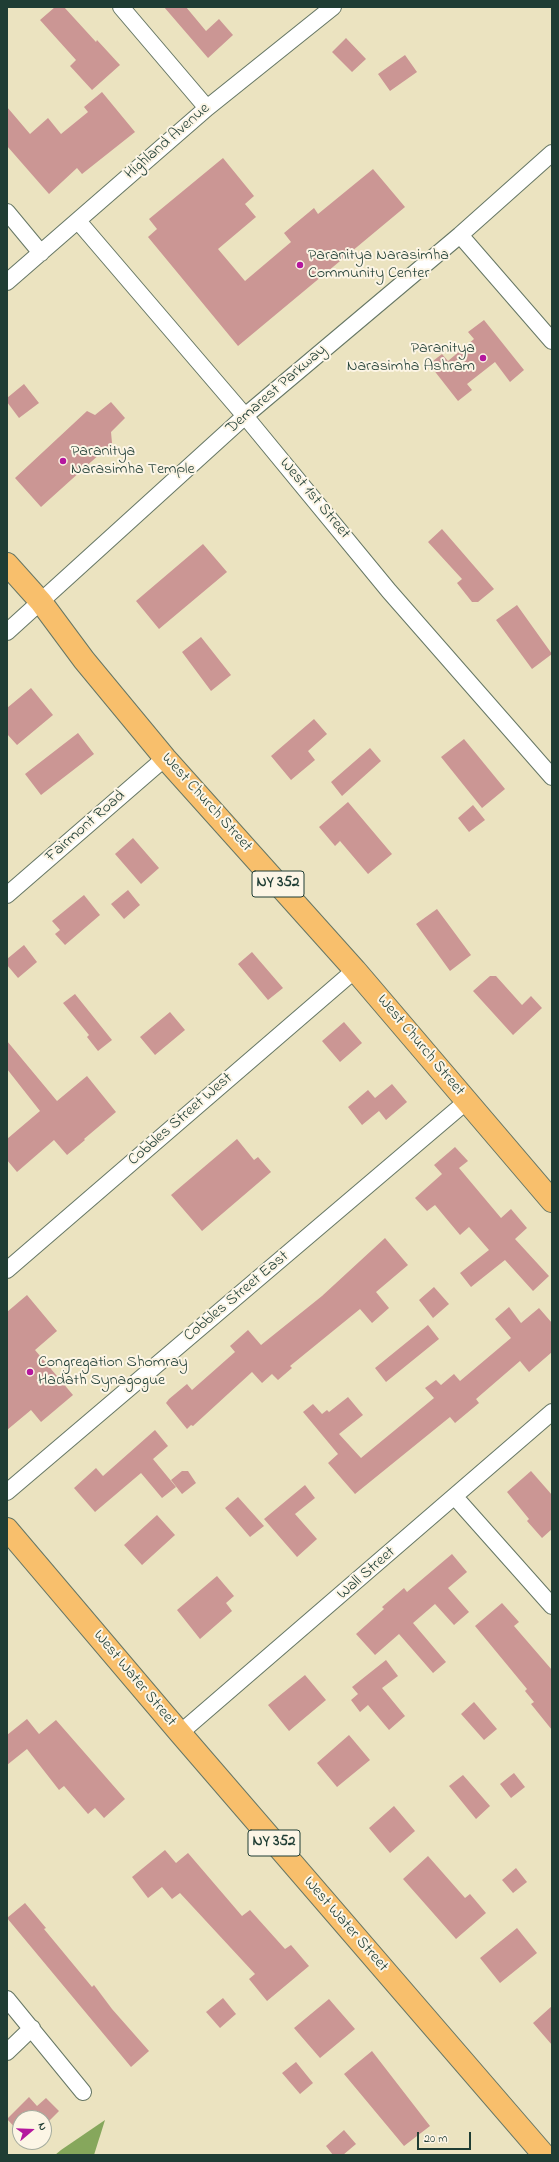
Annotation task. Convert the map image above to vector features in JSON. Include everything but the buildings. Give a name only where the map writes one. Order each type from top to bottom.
[{"type":"main road","name":"West Church Street","points":[[7,564],[41,602],[84,660],[166,758],[355,970],[552,1201]]},
{"type":"main road","name":"West Water Street","points":[[7,1529],[180,1733],[544,2155]]},
{"type":"street","points":[[121,7],[207,108]]},
{"type":"street","name":"Highland Avenue","points":[[7,282],[207,108],[333,7]]},
{"type":"street","name":"Demarest Parkway","points":[[7,632],[245,416],[460,235],[552,153]]},
{"type":"street","points":[[7,212],[41,253]]},
{"type":"street","name":"West 1st Street","points":[[78,220],[245,416],[390,591],[552,777]]},
{"type":"street","points":[[460,235],[552,341]]},
{"type":"street","name":"Fairmont Road","points":[[7,895],[166,758]]},
{"type":"street","name":"Cobbles Street West","points":[[7,1270],[355,970]]},
{"type":"street","name":"Cobbles Street East","points":[[7,1492],[467,1101]]},
{"type":"street","name":"Wall Street","points":[[180,1733],[552,1412]]},
{"type":"street","points":[[455,1497],[552,1606]]},
{"type":"street","points":[[7,1999],[83,2092]]},
{"type":"street","points":[[7,2052],[32,2028]]},
{"type":"green space","points":[[105,2120],[94,2155],[55,2155],[61,2150]]},
{"type":"place","name":"Paranitya Narasimha Community Center","points":[[300,265]]},
{"type":"place","name":"Paranitya Narasimha Ashram","points":[[483,358]]},
{"type":"place","name":"Paranitya Narasimha Temple","points":[[63,461]]},
{"type":"place","name":"Congregation Shomray Hadath Synagogue","points":[[30,1372]]}]
